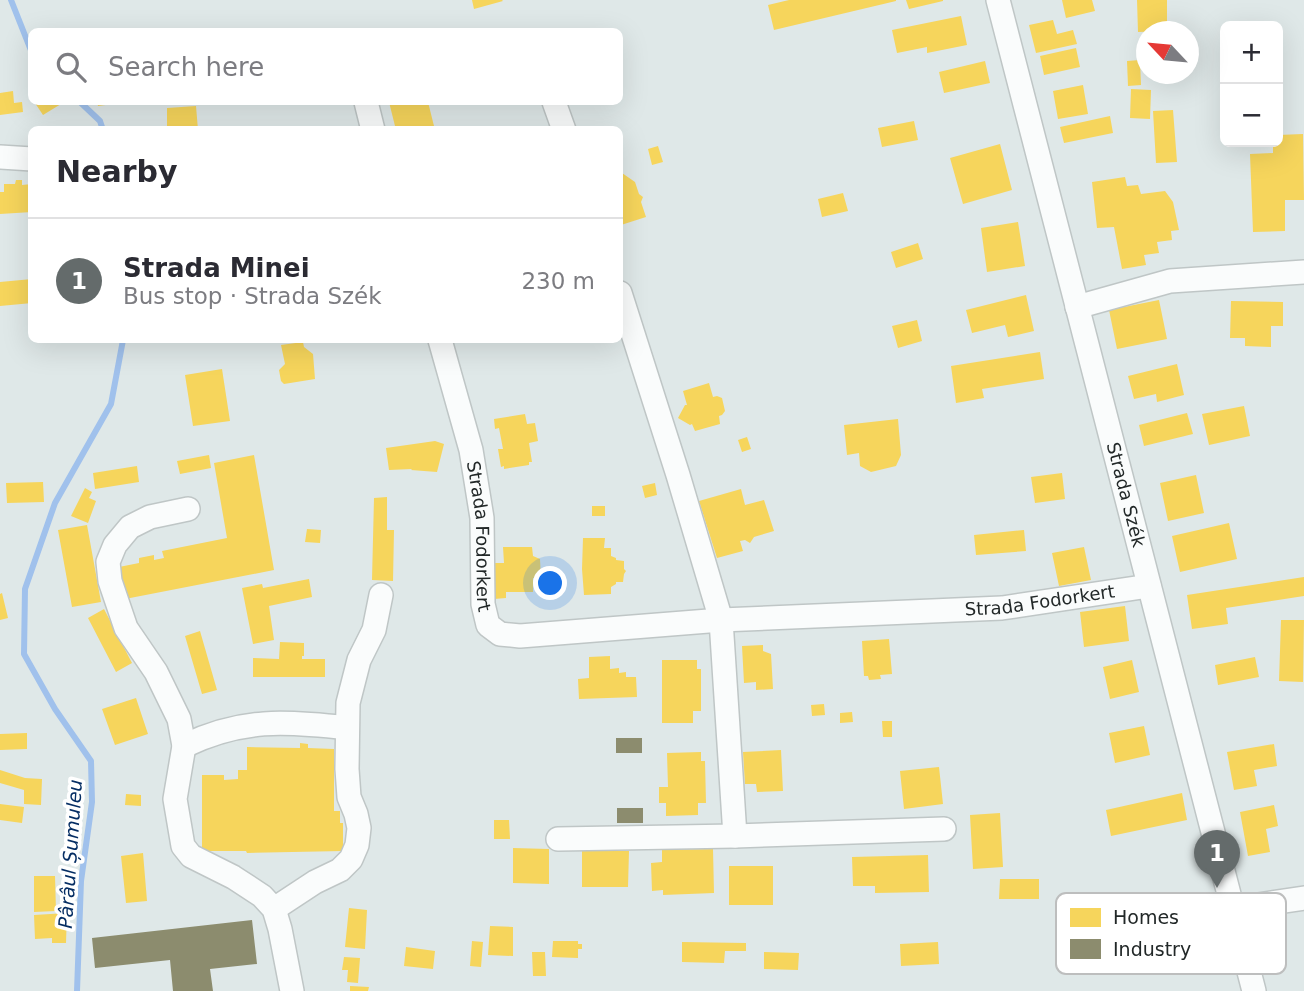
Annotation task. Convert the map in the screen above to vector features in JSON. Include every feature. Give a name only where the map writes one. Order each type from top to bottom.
[{"type":"street","name":"Strada Szék","points":[[998,0],[1228,893]]},
{"type":"street","points":[[367,105],[372,126]]},
{"type":"street","points":[[556,105],[563,126]]},
{"type":"street","points":[[0,157],[28,159]]},
{"type":"street","points":[[1077,307],[1170,281],[1304,272]]},
{"type":"street","points":[[623,302],[721,620],[735,836]]},
{"type":"street","name":"Strada Fodorkert","points":[[441,343],[471,450],[482,518],[483,604],[488,625],[500,634],[520,636],[721,620],[1002,608],[1149,586]]},
{"type":"street","points":[[188,509],[150,517],[130,527],[116,545],[108,562],[110,582],[126,628],[156,672],[179,719],[184,746],[175,799],[183,846],[191,856],[233,877],[262,896],[274,909],[281,929],[292,991]]},
{"type":"street","points":[[274,909],[315,882],[340,870],[351,859],[357,845],[359,828],[349,796],[348,703],[359,660],[374,630],[381,595]]},
{"type":"street","points":[[184,746],[208,735],[250,724],[302,723],[347,728]]},
{"type":"street","points":[[558,839],[944,829]]},
{"type":"street","points":[[1286,901],[1304,898]]},
{"type":"street","name":"Strada Szék","points":[[1249,974],[1254,991]]},
{"type":"building: Homes","points":[[472,0],[502,0],[503,1],[474,9]]},
{"type":"building: Homes","points":[[789,0],[896,1],[774,30],[768,5]]},
{"type":"building: Homes","points":[[906,0],[943,0],[943,1],[909,9]]},
{"type":"building: Homes","points":[[1062,0],[1092,0],[1095,11],[1066,18]]},
{"type":"building: Homes","points":[[1137,0],[1167,0],[1167,21],[1138,21]]},
{"type":"building: Homes","points":[[961,16],[967,45],[927,53],[927,47],[897,53],[892,30]]},
{"type":"building: Homes","points":[[1053,20],[1057,34],[1073,30],[1077,44],[1036,53],[1029,25]]},
{"type":"building: Homes","points":[[1076,48],[1080,67],[1044,75],[1040,56]]},
{"type":"building: Homes","points":[[1136,60],[1136,84],[1141,85],[1128,86],[1127,61]]},
{"type":"building: Homes","points":[[985,61],[990,83],[944,93],[939,72]]},
{"type":"building: Homes","points":[[1083,85],[1088,114],[1058,119],[1053,91]]},
{"type":"building: Homes","points":[[1131,89],[1151,90],[1150,119],[1130,118]]},
{"type":"building: Homes","points":[[13,91],[14,103],[22,102],[23,112],[0,115],[0,93]]},
{"type":"building: Homes","points":[[36,105],[59,105],[43,115]]},
{"type":"building: Homes","points":[[390,105],[429,105],[434,126],[395,126]]},
{"type":"building: Homes","points":[[196,106],[198,126],[167,126],[167,108]]},
{"type":"building: Homes","points":[[1173,110],[1177,162],[1156,163],[1153,111]]},
{"type":"building: Homes","points":[[1110,116],[1113,133],[1064,143],[1060,127]]},
{"type":"building: Homes","points":[[914,121],[918,140],[882,147],[878,128]]},
{"type":"building: Homes","points":[[1303,134],[1304,200],[1285,200],[1285,231],[1253,232],[1250,154],[1273,153],[1273,147],[1283,147],[1283,135]]},
{"type":"building: Homes","points":[[1000,144],[1012,190],[963,204],[950,158]]},
{"type":"building: Homes","points":[[658,146],[663,162],[652,165],[648,149]]},
{"type":"building: Homes","points":[[623,174],[635,182],[639,194],[643,197],[641,202],[646,217],[623,224]]},
{"type":"building: Homes","points":[[1125,177],[1127,186],[1138,185],[1141,194],[1165,191],[1173,202],[1179,230],[1171,231],[1172,240],[1157,242],[1159,253],[1144,255],[1146,265],[1122,269],[1114,227],[1097,228],[1092,182]]},
{"type":"building: Homes","points":[[16,180],[22,180],[22,185],[28,184],[28,212],[0,214],[0,192],[4,192],[4,184],[15,184]]},
{"type":"building: Homes","points":[[843,193],[848,211],[822,217],[818,199]]},
{"type":"building: Homes","points":[[1018,222],[1025,266],[987,272],[981,228]]},
{"type":"building: Homes","points":[[918,243],[923,259],[896,268],[891,252]]},
{"type":"building: Homes","points":[[28,279],[28,303],[0,306],[0,282]]},
{"type":"building: Homes","points":[[1026,295],[1034,331],[1008,337],[1005,325],[972,333],[966,310]]},
{"type":"building: Homes","points":[[1159,300],[1167,339],[1117,349],[1109,310]]},
{"type":"building: Homes","points":[[1231,301],[1283,302],[1283,326],[1271,326],[1271,347],[1245,346],[1245,338],[1230,338]]},
{"type":"building: Homes","points":[[917,320],[922,341],[898,348],[892,326]]},
{"type":"building: Homes","points":[[303,343],[313,354],[315,379],[284,384],[281,381],[279,370],[285,364],[281,345]]},
{"type":"building: Homes","points":[[1040,352],[1044,379],[982,389],[984,398],[956,403],[951,366]]},
{"type":"building: Homes","points":[[1177,364],[1184,395],[1157,402],[1156,394],[1134,399],[1128,376]]},
{"type":"building: Homes","points":[[222,369],[230,421],[193,426],[185,375]]},
{"type":"building: Homes","points":[[709,383],[713,397],[722,398],[725,411],[719,416],[720,424],[695,431],[692,424],[678,418],[687,405],[683,391]]},
{"type":"building: Homes","points":[[1244,406],[1250,436],[1209,445],[1202,414]]},
{"type":"building: Homes","points":[[1187,413],[1193,434],[1144,446],[1139,425]]},
{"type":"building: Homes","points":[[525,414],[527,424],[535,423],[538,441],[529,443],[532,462],[529,462],[529,465],[504,469],[504,466],[501,467],[498,449],[503,449],[499,428],[495,429],[494,419]]},
{"type":"building: Homes","points":[[898,419],[901,455],[896,466],[871,472],[860,466],[859,453],[847,455],[844,425]]},
{"type":"building: Homes","points":[[747,437],[751,449],[742,452],[738,440]]},
{"type":"building: Homes","points":[[435,441],[444,444],[437,472],[389,470],[386,448]]},
{"type":"building: Homes","points":[[209,455],[211,468],[180,474],[177,461]]},
{"type":"building: Homes","points":[[254,455],[274,570],[125,599],[119,567],[139,563],[139,558],[154,555],[154,560],[164,558],[162,551],[227,538],[214,463]]},
{"type":"building: Homes","points":[[137,466],[139,482],[95,489],[93,473]]},
{"type":"building: Homes","points":[[1062,473],[1065,499],[1035,503],[1031,477]]},
{"type":"building: Homes","points":[[1196,475],[1204,513],[1168,521],[1160,483]]},
{"type":"building: Homes","points":[[43,482],[44,502],[7,503],[6,483]]},
{"type":"building: Homes","points":[[655,483],[657,495],[645,498],[642,486]]},
{"type":"building: Homes","points":[[85,488],[92,492],[89,498],[96,501],[88,523],[71,516]]},
{"type":"building: Homes","points":[[741,489],[745,505],[764,500],[774,531],[754,537],[750,543],[740,541],[743,551],[717,558],[699,501]]},
{"type":"building: Homes","points":[[387,497],[387,530],[394,530],[393,581],[372,580],[374,498]]},
{"type":"building: Homes","points":[[592,506],[605,506],[605,516],[592,516]]},
{"type":"building: Homes","points":[[1229,523],[1237,559],[1180,572],[1172,536]]},
{"type":"building: Homes","points":[[87,525],[101,602],[72,607],[58,530]]},
{"type":"building: Homes","points":[[307,529],[321,530],[320,543],[305,542]]},
{"type":"building: Homes","points":[[1024,530],[1026,551],[976,555],[974,535]]},
{"type":"building: Homes","points":[[583,538],[605,538],[604,548],[611,548],[611,556],[624,561],[626,571],[623,582],[616,582],[611,587],[611,594],[584,595]]},
{"type":"building: Homes","points":[[503,547],[532,547],[533,556],[540,559],[541,578],[533,578],[533,592],[506,592],[506,598],[494,599],[493,563],[504,563]]},
{"type":"building: Homes","points":[[1084,547],[1091,580],[1059,586],[1052,553]]},
{"type":"building: Homes","points":[[1304,577],[1304,596],[1226,608],[1228,624],[1192,629],[1187,595]]},
{"type":"building: Homes","points":[[309,579],[312,597],[269,606],[274,640],[253,644],[242,588],[262,584],[263,588]]},
{"type":"building: Homes","points":[[2,593],[8,618],[0,620],[0,594]]},
{"type":"building: Homes","points":[[1125,606],[1129,641],[1084,647],[1080,612]]},
{"type":"building: Homes","points":[[104,609],[132,663],[116,672],[88,618]]},
{"type":"building: Homes","points":[[1281,620],[1304,620],[1303,682],[1279,681]]},
{"type":"building: Homes","points":[[200,631],[217,690],[202,694],[185,636]]},
{"type":"building: Homes","points":[[889,639],[892,674],[869,680],[868,676],[864,676],[862,641]]},
{"type":"building: Homes","points":[[280,642],[304,643],[302,659],[325,659],[325,677],[253,677],[253,658],[279,659]]},
{"type":"building: Homes","points":[[763,645],[763,651],[771,654],[773,689],[756,690],[756,682],[744,683],[742,646]]},
{"type":"building: Homes","points":[[610,656],[610,669],[619,668],[619,673],[626,672],[626,677],[636,677],[637,697],[579,699],[578,679],[589,678],[589,657]]},
{"type":"building: Homes","points":[[1255,657],[1259,677],[1218,685],[1215,665]]},
{"type":"building: Homes","points":[[662,660],[697,660],[697,669],[701,669],[701,711],[693,711],[693,723],[662,723]]},
{"type":"building: Homes","points":[[1132,660],[1139,692],[1110,699],[1103,667]]},
{"type":"building: Homes","points":[[136,698],[148,734],[115,745],[102,709]]},
{"type":"building: Homes","points":[[824,704],[825,715],[812,716],[811,705]]},
{"type":"building: Homes","points":[[852,712],[853,722],[840,723],[840,713]]},
{"type":"building: Homes","points":[[882,721],[892,721],[892,737],[883,737]]},
{"type":"building: Homes","points":[[1144,726],[1150,755],[1115,763],[1109,733]]},
{"type":"building: Homes","points":[[27,733],[27,749],[0,750],[0,734]]},
{"type":"building: Homes","points":[[300,743],[308,744],[308,748],[334,749],[334,811],[340,811],[340,823],[343,823],[343,851],[202,851],[202,775],[224,775],[224,780],[238,779],[238,770],[247,770],[247,747],[300,748]]},
{"type":"building: Homes","points":[[1274,744],[1277,766],[1254,770],[1257,786],[1234,790],[1227,752]]},
{"type":"building: Homes","points":[[781,750],[783,791],[757,792],[756,784],[745,784],[743,752]]},
{"type":"building: Homes","points":[[701,752],[701,761],[705,761],[706,803],[698,803],[698,815],[666,816],[666,803],[659,803],[659,787],[668,787],[667,753]]},
{"type":"building: Homes","points":[[939,767],[943,804],[904,809],[900,771]]},
{"type":"building: Homes","points":[[0,770],[25,778],[42,779],[41,805],[24,804],[24,790],[0,783]]},
{"type":"building: Homes","points":[[1182,793],[1187,820],[1111,836],[1106,810]]},
{"type":"building: Homes","points":[[126,794],[141,795],[141,806],[125,805]]},
{"type":"building: Homes","points":[[0,804],[24,807],[22,823],[0,820]]},
{"type":"building: Homes","points":[[1274,805],[1278,826],[1266,829],[1270,852],[1248,856],[1240,812]]},
{"type":"building: Homes","points":[[1000,813],[1003,867],[973,869],[970,815]]},
{"type":"building: Homes","points":[[494,820],[509,820],[510,839],[494,839]]},
{"type":"building: Homes","points":[[513,848],[549,849],[549,884],[513,883]]},
{"type":"building: Homes","points":[[713,849],[714,893],[663,895],[663,890],[652,891],[651,863],[662,862],[662,850]]},
{"type":"building: Homes","points":[[582,851],[629,851],[628,887],[582,887]]},
{"type":"building: Homes","points":[[143,853],[147,901],[126,903],[121,856]]},
{"type":"building: Homes","points":[[928,855],[929,892],[875,893],[875,886],[853,886],[852,857]]},
{"type":"building: Homes","points":[[729,866],[773,866],[773,905],[729,905]]},
{"type":"building: Homes","points":[[34,876],[55,876],[56,911],[34,912]]},
{"type":"building: Homes","points":[[1000,879],[1039,879],[1039,899],[999,899]]},
{"type":"building: Homes","points":[[349,908],[367,910],[365,949],[345,947]]},
{"type":"building: Homes","points":[[67,913],[66,943],[52,943],[52,938],[35,939],[34,915]]},
{"type":"building: Homes","points":[[490,926],[513,927],[513,956],[488,955]]},
{"type":"building: Homes","points":[[472,941],[483,942],[481,967],[470,966]]},
{"type":"building: Homes","points":[[553,941],[578,941],[578,944],[582,944],[582,949],[578,949],[578,958],[552,957]]},
{"type":"building: Homes","points":[[682,942],[746,943],[746,951],[725,951],[724,963],[682,962]]},
{"type":"building: Homes","points":[[938,942],[939,964],[901,966],[900,944]]},
{"type":"building: Homes","points":[[406,947],[435,951],[433,969],[404,966]]},
{"type":"building: Homes","points":[[532,952],[545,952],[546,976],[533,976]]},
{"type":"building: Homes","points":[[764,952],[799,953],[798,970],[764,969]]},
{"type":"building: Homes","points":[[344,957],[360,958],[358,983],[347,982],[348,970],[342,970]]},
{"type":"building: Homes","points":[[350,986],[369,987],[368,991],[350,991]]},
{"type":"building: Industry","points":[[616,738],[642,738],[642,753],[616,753]]},
{"type":"building: Industry","points":[[617,808],[643,808],[643,823],[617,823]]},
{"type":"building: Industry","points":[[252,920],[257,964],[210,969],[213,991],[173,991],[170,960],[95,968],[92,938]]},
{"type":"waterway","name":"Pârâul Șumuleu","points":[[11,0],[28,43]]},
{"type":"waterway","name":"Pârâul Șumuleu","points":[[83,105],[102,126]]},
{"type":"waterway","name":"Pârâul Șumuleu","points":[[77,991],[81,881],[92,802],[91,761],[55,709],[24,654],[25,589],[55,503],[111,404],[122,343]]},
{"type":"place","name":"Strada Minei","points":[[1217,888]]}]
